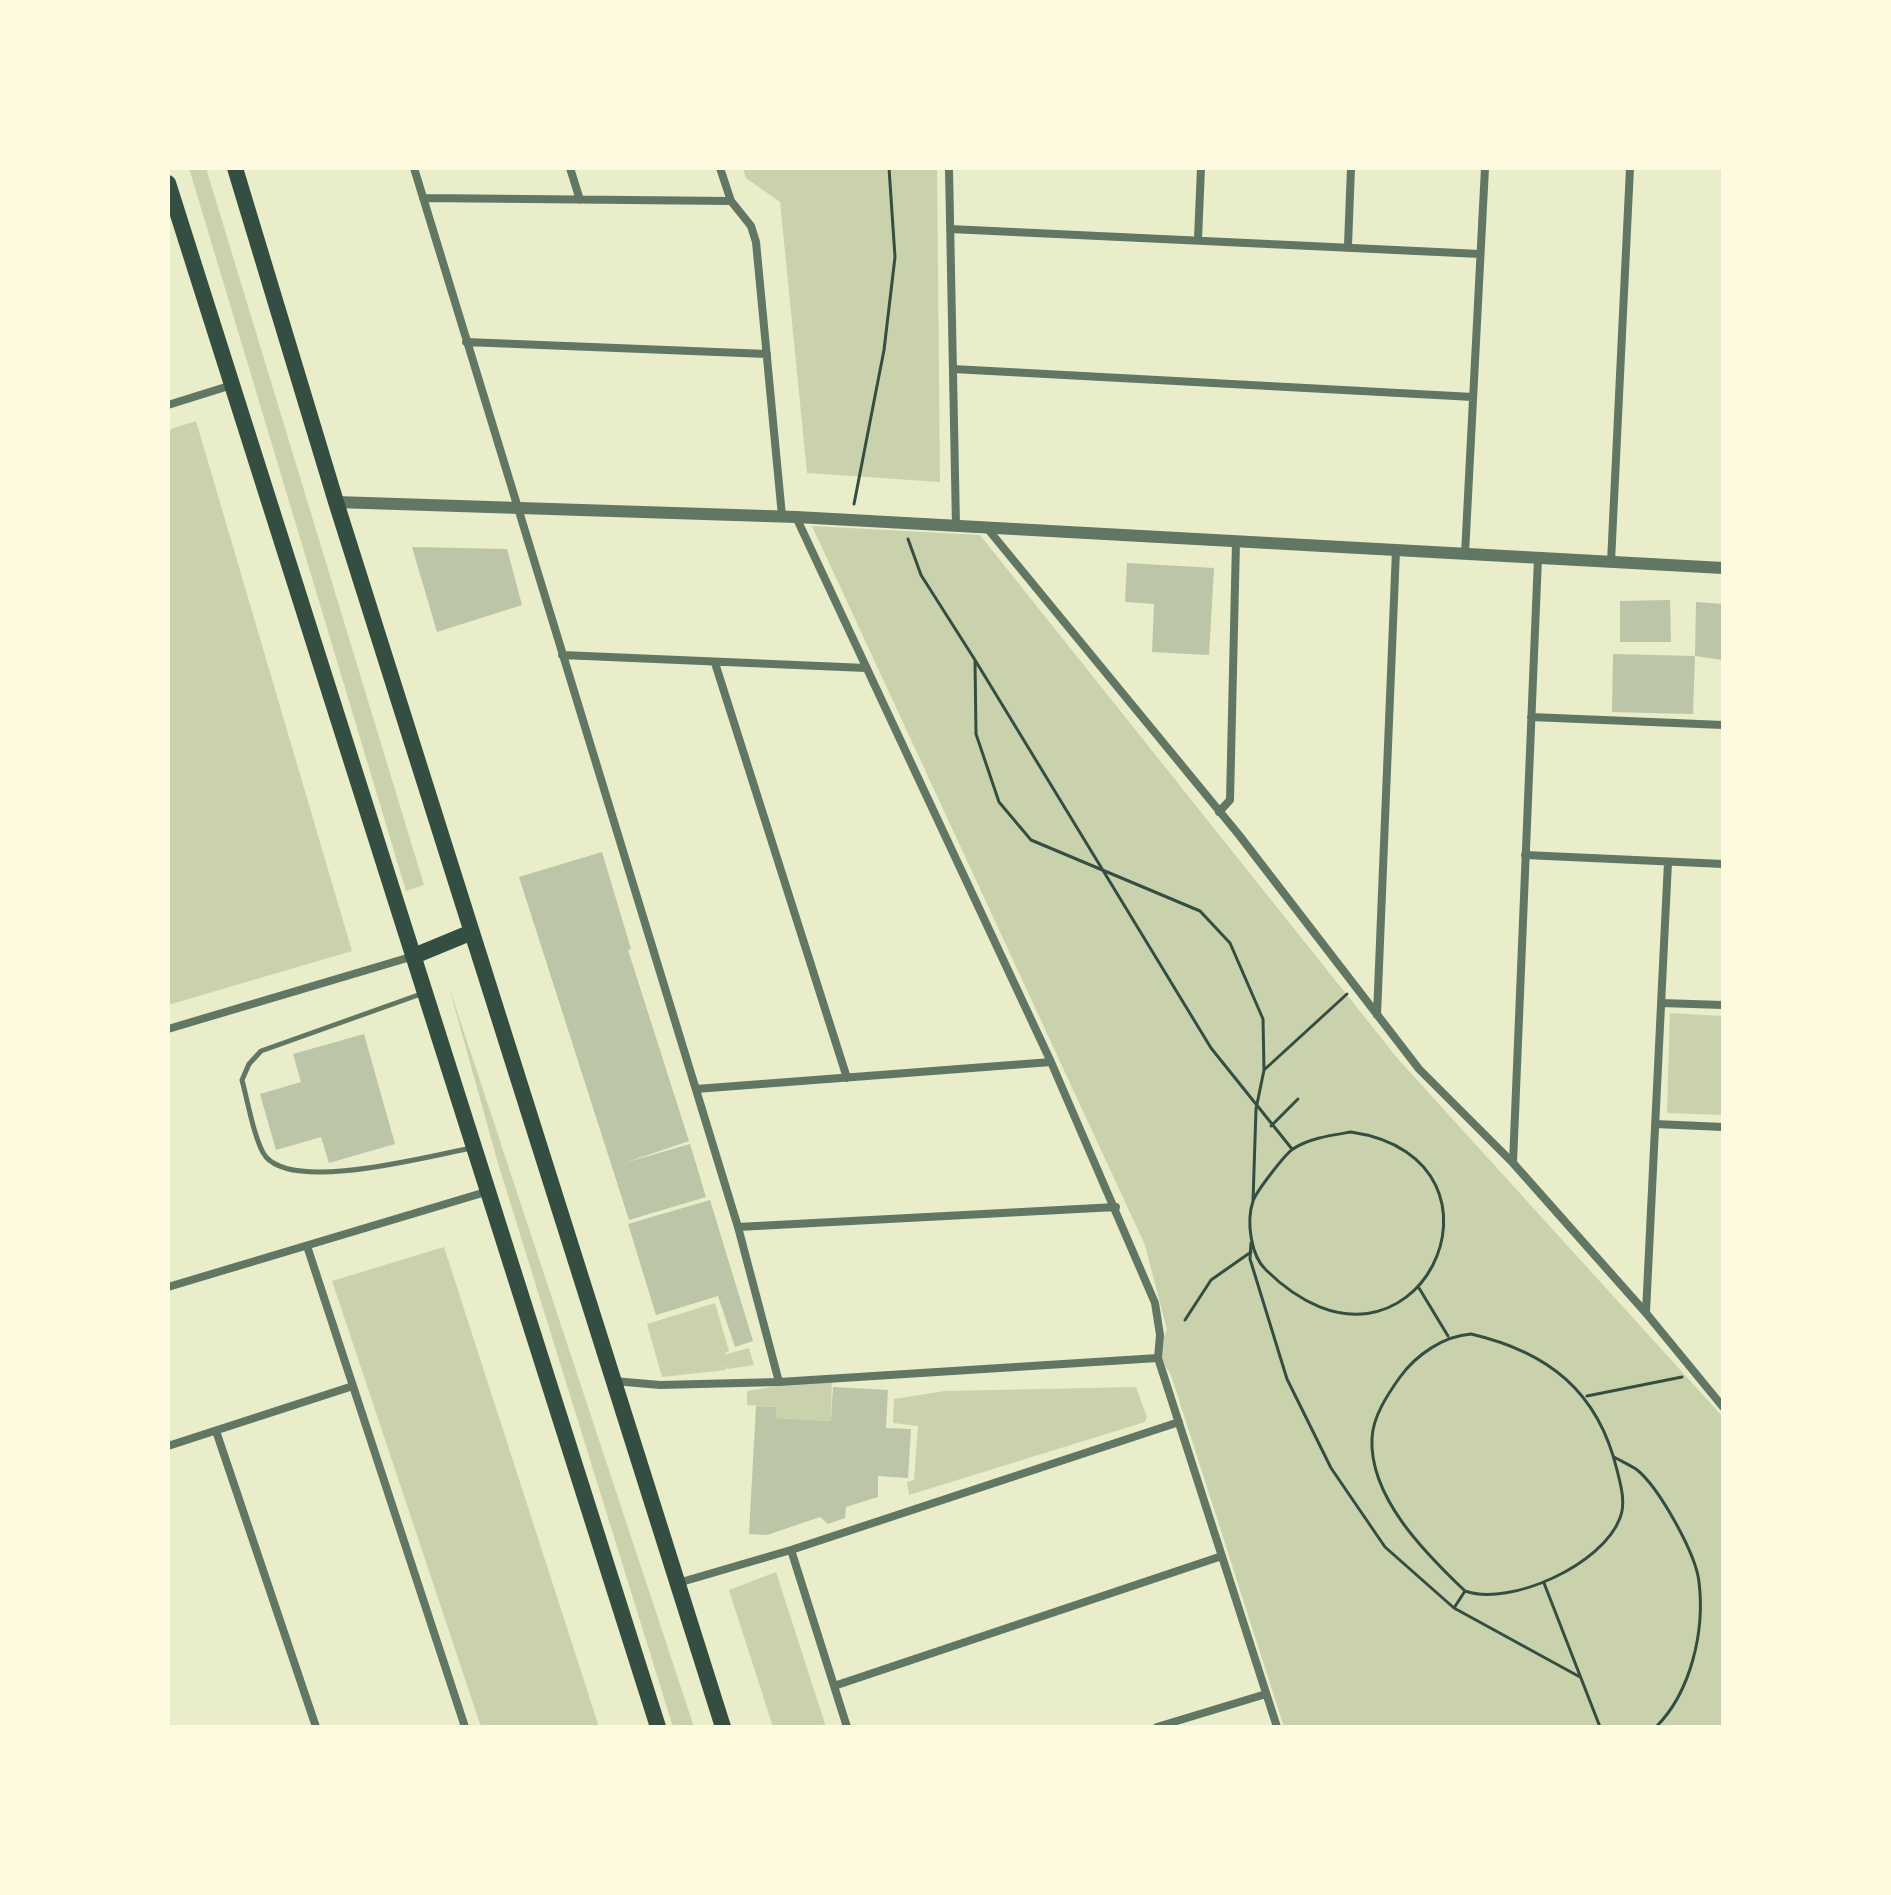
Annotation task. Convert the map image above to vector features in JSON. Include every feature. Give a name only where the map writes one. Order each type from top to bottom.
[{"type":"highway","points":[[235,168],[336,502],[723,1727]]},
{"type":"highway","points":[[168,183],[658,1727]]},
{"type":"highway","points":[[414,956],[472,932]]},
{"type":"street","points":[[414,168],[738,1227],[779,1382]]},
{"type":"street","points":[[570,168],[580,200]]},
{"type":"street","points":[[720,168],[731,201],[751,226],[756,242],[782,516]]},
{"type":"street","points":[[949,168],[956,526]]},
{"type":"street","points":[[1198,239],[1201,168]]},
{"type":"street","points":[[1348,245],[1351,168]]},
{"type":"street","points":[[1465,554],[1485,168]]},
{"type":"street","points":[[1611,562],[1630,168]]},
{"type":"street","points":[[423,198],[731,201]]},
{"type":"street","points":[[950,229],[1348,245],[1480,254]]},
{"type":"street","points":[[466,342],[767,354]]},
{"type":"street","points":[[953,369],[1473,397]]},
{"type":"street","points":[[168,405],[232,385]]},
{"type":"street","points":[[336,502],[782,516],[1723,568]]},
{"type":"street","points":[[796,517],[1051,1062],[1155,1303],[1160,1335],[1158,1358],[1277,1727]]},
{"type":"street","points":[[986,528],[1219,812],[1419,1069],[1513,1163],[1646,1313],[1693,1375],[1723,1407]]},
{"type":"street","points":[[1219,812],[1230,800],[1236,542]]},
{"type":"street","points":[[1377,1015],[1396,550]]},
{"type":"street","points":[[1513,1163],[1538,558]]},
{"type":"street","points":[[562,655],[866,668]]},
{"type":"street","points":[[715,663],[847,1078]]},
{"type":"street","points":[[1531,717],[1723,725]]},
{"type":"street","points":[[1525,855],[1723,864]]},
{"type":"street","points":[[1646,1313],[1668,862]]},
{"type":"street","points":[[168,1029],[414,956]]},
{"type":"street","points":[[1661,1003],[1723,1005]]},
{"type":"street","points":[[696,1089],[1051,1062]]},
{"type":"street","points":[[1655,1124],[1723,1127]]},
{"type":"street","points":[[168,1287],[489,1191]]},
{"type":"street","points":[[738,1227],[1116,1207]]},
{"type":"street","points":[[307,1246],[465,1727]]},
{"type":"street","points":[[614,1381],[660,1385],[779,1382],[1158,1358]]},
{"type":"street","points":[[168,1446],[353,1386]]},
{"type":"street","points":[[678,1583],[791,1550],[1179,1422]]},
{"type":"street","points":[[216,1431],[316,1727]]},
{"type":"street","points":[[791,1550],[847,1727]]},
{"type":"street","points":[[834,1686],[1222,1556]]},
{"type":"street","points":[[1157,1727],[1266,1694]]},
{"type":"lane","points":[[426,993],[261,1051],[242,1080],[264,1155],[275,1165],[321,1175],[475,1147]]},
{"type":"path","points":[[854,520],[853,499],[884,350],[895,257],[889,168]]},
{"type":"path","points":[[902,523],[921,575],[1211,1048],[1256,1109],[1292,1149]]},
{"type":"path","points":[[975,660],[976,734],[999,802],[1031,840],[1200,911],[1230,943],[1263,1019],[1264,1070],[1256,1109],[1253,1251],[1287,1379],[1331,1468],[1385,1547],[1454,1608],[1580,1677]]},
{"type":"path","points":[[1264,1070],[1354,988]]},
{"type":"path","points":[[1271,1126],[1298,1099]]},
{"type":"path","points":[[1253,1201],[1292,1149],[1321,1137],[1351,1132],[1382,1136],[1409,1150],[1430,1173],[1442,1201],[1444,1232],[1436,1262],[1419,1287],[1395,1305],[1367,1314],[1338,1314],[1310,1304],[1283,1286],[1259,1264],[1253,1251]]},
{"type":"path","points":[[1185,1320],[1211,1280],[1253,1251]]},
{"type":"path","points":[[1419,1287],[1448,1336]]},
{"type":"path","points":[[1471,1334],[1508,1343],[1543,1363],[1586,1396],[1614,1457],[1623,1495],[1621,1516],[1610,1538],[1544,1583],[1498,1595],[1465,1591],[1408,1527],[1378,1481],[1372,1436],[1385,1399],[1406,1370],[1448,1336],[1471,1334]]},
{"type":"path","points":[[1586,1396],[1693,1375]]},
{"type":"path","points":[[1614,1457],[1638,1470],[1675,1521],[1699,1581],[1697,1648],[1670,1713],[1656,1727]]},
{"type":"path","points":[[1544,1583],[1600,1727]]},
{"type":"path","points":[[1454,1608],[1465,1591]]},
{"type":"green space","points":[[189,168],[206,168],[424,885],[406,891]]},
{"type":"green space","points":[[743,168],[937,168],[940,482],[807,473],[780,202],[746,178]]},
{"type":"green space","points":[[196,421],[352,951],[168,1005],[168,430]]},
{"type":"green space","points":[[812,526],[980,535],[1398,1059],[1723,1417],[1723,1727],[1284,1727],[1171,1375],[1156,1352],[1167,1330],[1145,1245]]},
{"type":"green space","points":[[449,987],[694,1727],[673,1727],[497,1160]]},
{"type":"green space","points":[[1670,1013],[1723,1016],[1723,1115],[1667,1113]]},
{"type":"green space","points":[[444,1247],[599,1727],[481,1727],[332,1281]]},
{"type":"green space","points":[[715,1303],[729,1351],[723,1355],[749,1348],[754,1365],[727,1369],[725,1365],[726,1370],[662,1377],[647,1324]]},
{"type":"green space","points":[[832,1377],[831,1421],[776,1418],[776,1407],[747,1405],[747,1391]]},
{"type":"green space","points":[[1136,1387],[1147,1417],[1145,1422],[909,1495],[907,1482],[914,1480],[918,1426],[893,1423],[894,1399],[945,1391]]},
{"type":"green space","points":[[776,1572],[826,1727],[773,1727],[729,1590]]},
{"type":"building","points":[[412,547],[507,549],[522,605],[437,632]]},
{"type":"building","points":[[1127,563],[1214,568],[1209,655],[1152,652],[1154,604],[1125,602]]},
{"type":"building","points":[[1670,600],[1671,642],[1620,642],[1620,601]]},
{"type":"building","points":[[1696,602],[1723,604],[1723,660],[1695,656]]},
{"type":"building","points":[[1613,654],[1695,656],[1693,714],[1612,712]]},
{"type":"building","points":[[602,852],[631,949],[628,950],[689,1141],[624,1163],[690,1144],[706,1197],[629,1220],[519,877]]},
{"type":"building","points":[[364,1034],[395,1144],[329,1163],[321,1137],[276,1150],[260,1094],[301,1082],[293,1054]]},
{"type":"building","points":[[710,1200],[753,1341],[735,1347],[718,1296],[656,1315],[628,1224]]},
{"type":"building","points":[[833,1387],[888,1390],[886,1428],[911,1429],[908,1478],[878,1476],[878,1497],[846,1507],[845,1518],[828,1524],[820,1517],[767,1535],[749,1534],[756,1406],[776,1407],[776,1418],[831,1421]]}]
